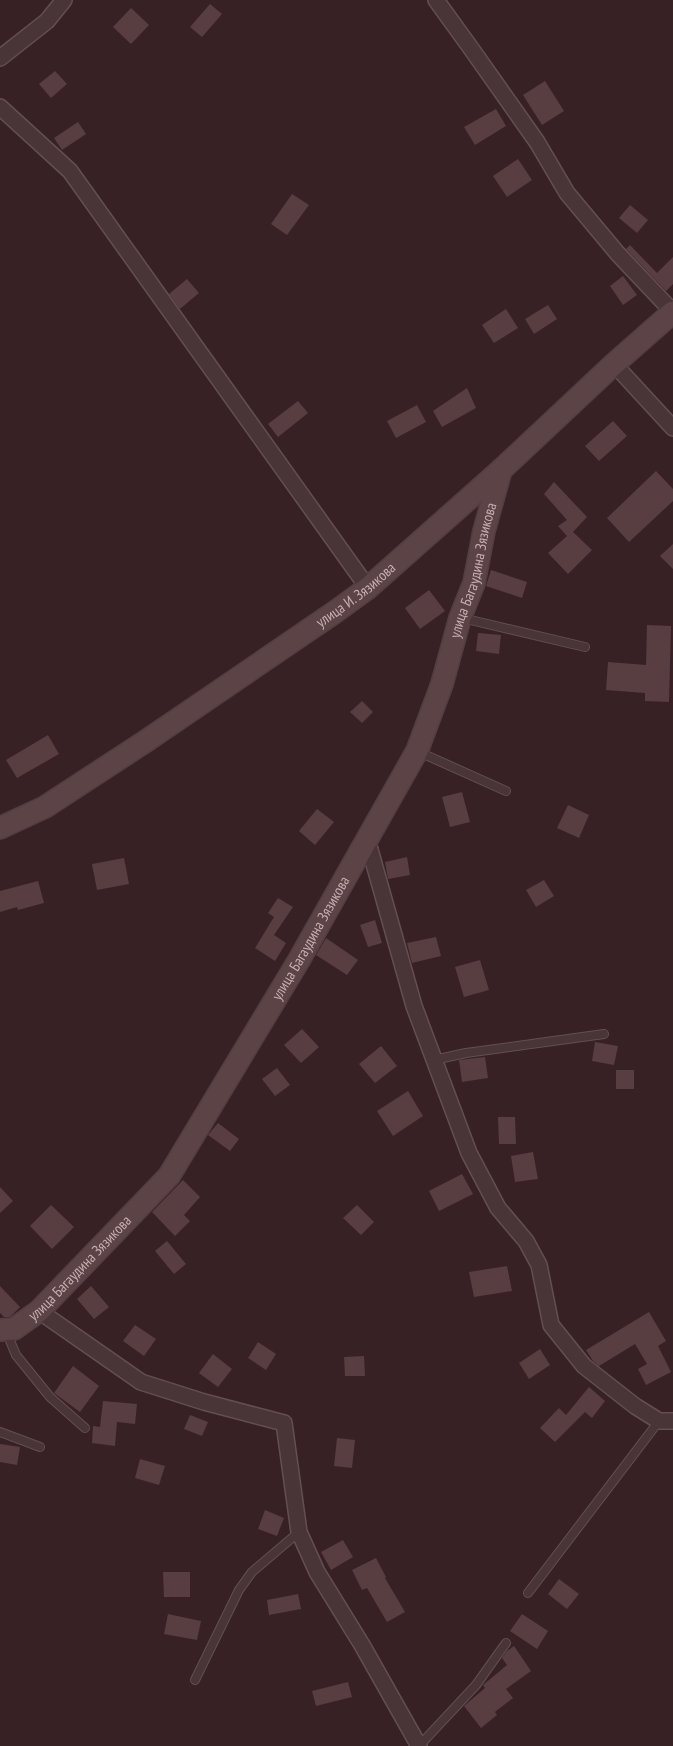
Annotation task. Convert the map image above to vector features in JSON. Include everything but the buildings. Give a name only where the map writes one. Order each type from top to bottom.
[{"type":"street","points":[[0,58],[47,21],[64,0]]},
{"type":"street","points":[[436,0],[537,142],[567,194],[618,254],[673,312]]},
{"type":"street","points":[[0,107],[70,171],[368,588]]},
{"type":"street","name":"улица И. Зязикова","points":[[0,828],[52,802],[245,674],[368,588],[673,312]]},
{"type":"street","points":[[614,364],[673,428]]},
{"type":"street","name":"улица Багаудина Зязикова","points":[[3,1330],[14,1328],[38,1311],[169,1176],[299,960],[417,751],[442,684],[460,618],[474,583],[484,531],[500,470]]},
{"type":"street","points":[[367,839],[414,1006],[469,1153],[498,1208],[526,1241],[539,1265],[551,1325],[584,1366],[635,1406],[666,1421]]},
{"type":"street","points":[[38,1311],[141,1382],[204,1402],[284,1422],[299,1532],[317,1572],[362,1645],[419,1746]]},
{"type":"lane","points":[[460,618],[585,647]]},
{"type":"lane","points":[[417,751],[506,791]]},
{"type":"lane","points":[[434,1060],[466,1053],[604,1034]]},
{"type":"lane","points":[[3,1330],[16,1356],[50,1397],[85,1428]]},
{"type":"lane","points":[[528,1593],[666,1421]]},
{"type":"lane","points":[[0,1432],[40,1446]]},
{"type":"lane","points":[[196,1680],[239,1590],[252,1572],[267,1557],[299,1532]]},
{"type":"lane","points":[[419,1746],[476,1685],[506,1643]]}]
